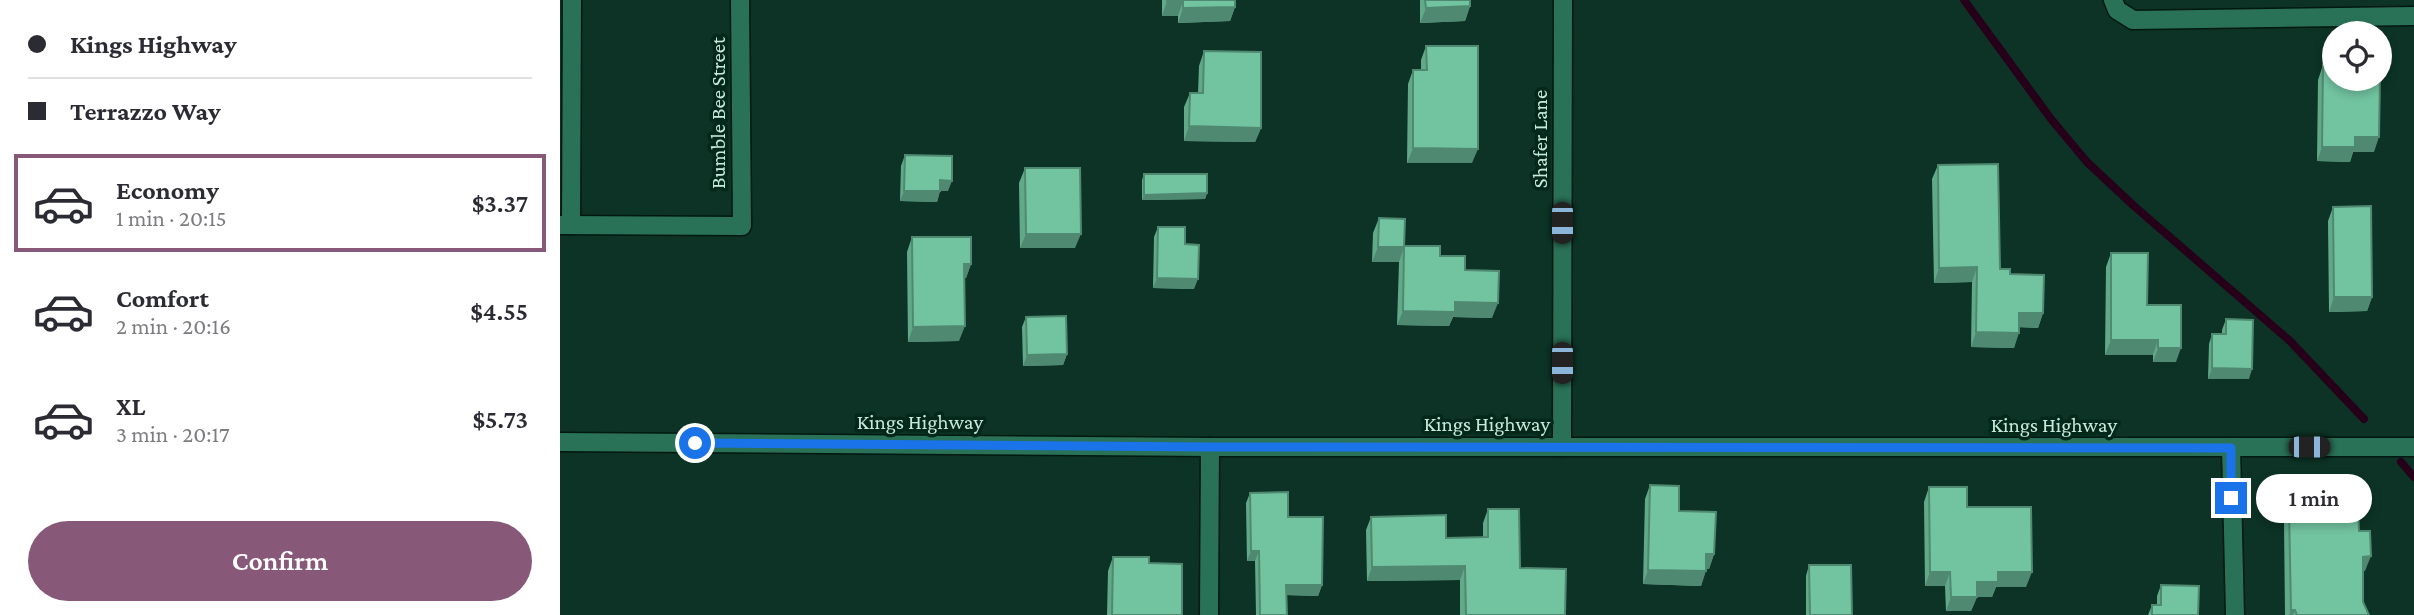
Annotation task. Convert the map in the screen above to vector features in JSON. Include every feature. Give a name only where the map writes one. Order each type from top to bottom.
[{"type":"street","points":[[566,226],[572,0]]},
{"type":"street","name":"Bumble Bee Street","points":[[566,226],[742,226],[740,0]]},
{"type":"street","name":"Shafer Lane","points":[[1562,447],[1563,0]]},
{"type":"street","points":[[2118,8],[2133,20],[2414,16]]},
{"type":"street","name":"Kings Highway","points":[[560,442],[1210,447],[2414,447]]},
{"type":"street","points":[[1209,615],[1210,447]]},
{"type":"street","points":[[2231,448],[2235,615]]},
{"type":"building","points":[[1167,0],[1235,0],[1235,7],[1183,8],[1183,1]]},
{"type":"building","points":[[1425,0],[1470,0],[1470,6],[1426,8]]},
{"type":"building","points":[[1426,46],[1478,46],[1478,149],[1413,148],[1413,70],[1427,70]]},
{"type":"building","points":[[1204,51],[1261,52],[1261,128],[1189,126],[1190,93],[1203,93]]},
{"type":"building","points":[[2323,91],[2380,91],[2379,137],[2355,137],[2355,147],[2322,147]]},
{"type":"building","points":[[905,155],[952,156],[952,181],[940,180],[940,191],[904,191]]},
{"type":"building","points":[[1998,164],[2000,269],[2010,269],[2010,274],[2044,275],[2043,313],[2019,313],[2019,333],[1976,332],[1977,267],[1939,268],[1938,165]]},
{"type":"building","points":[[1025,168],[1080,168],[1081,234],[1026,234]]},
{"type":"building","points":[[1144,174],[1207,174],[1207,193],[1144,195]]},
{"type":"building","points":[[2371,206],[2372,297],[2334,297],[2333,207]]},
{"type":"building","points":[[1379,218],[1405,219],[1404,247],[1378,247]]},
{"type":"building","points":[[1158,227],[1185,227],[1185,244],[1199,245],[1198,279],[1157,278]]},
{"type":"building","points":[[912,237],[971,237],[971,264],[964,264],[965,326],[913,327]]},
{"type":"building","points":[[1404,246],[1440,246],[1440,256],[1465,256],[1465,270],[1499,271],[1498,303],[1455,302],[1455,312],[1403,311]]},
{"type":"building","points":[[2111,253],[2148,253],[2147,305],[2181,305],[2181,348],[2158,348],[2158,340],[2111,340]]},
{"type":"building","points":[[1066,316],[1067,354],[1027,355],[1026,317]]},
{"type":"building","points":[[2226,319],[2253,320],[2252,369],[2212,368],[2212,334],[2226,334]]},
{"type":"building","points":[[1650,485],[1679,486],[1679,511],[1716,512],[1714,554],[1706,554],[1706,571],[1648,570]]},
{"type":"building","points":[[1929,487],[1967,487],[1967,507],[2031,507],[2032,572],[1998,572],[1998,582],[1977,582],[1977,597],[1951,597],[1950,572],[1930,572]]},
{"type":"building","points":[[1288,492],[1288,517],[1323,517],[1322,585],[1286,585],[1287,615],[1260,615],[1259,551],[1251,551],[1250,493]]},
{"type":"building","points":[[2358,508],[2359,531],[2370,531],[2371,556],[2363,557],[2363,602],[2369,615],[2297,615],[2295,610],[2291,610],[2289,509]]},
{"type":"building","points":[[1488,509],[1519,509],[1520,568],[1566,569],[1565,615],[1466,615],[1465,566],[1372,567],[1371,517],[1446,515],[1446,538],[1488,537]]},
{"type":"building","points":[[1113,557],[1149,557],[1149,563],[1182,564],[1182,615],[1112,615]]},
{"type":"building","points":[[1809,565],[1851,565],[1852,615],[1810,615]]},
{"type":"building","points":[[2161,585],[2199,586],[2198,615],[2152,615],[2152,605],[2161,605]]},
{"type":"waterway","points":[[1964,0],[2051,119],[2087,162],[2290,341],[2364,419]]},
{"type":"waterway","points":[[2401,462],[2414,477]]},
{"type":"route","points":[[695,443],[1210,447],[2231,448],[2231,498]]}]
